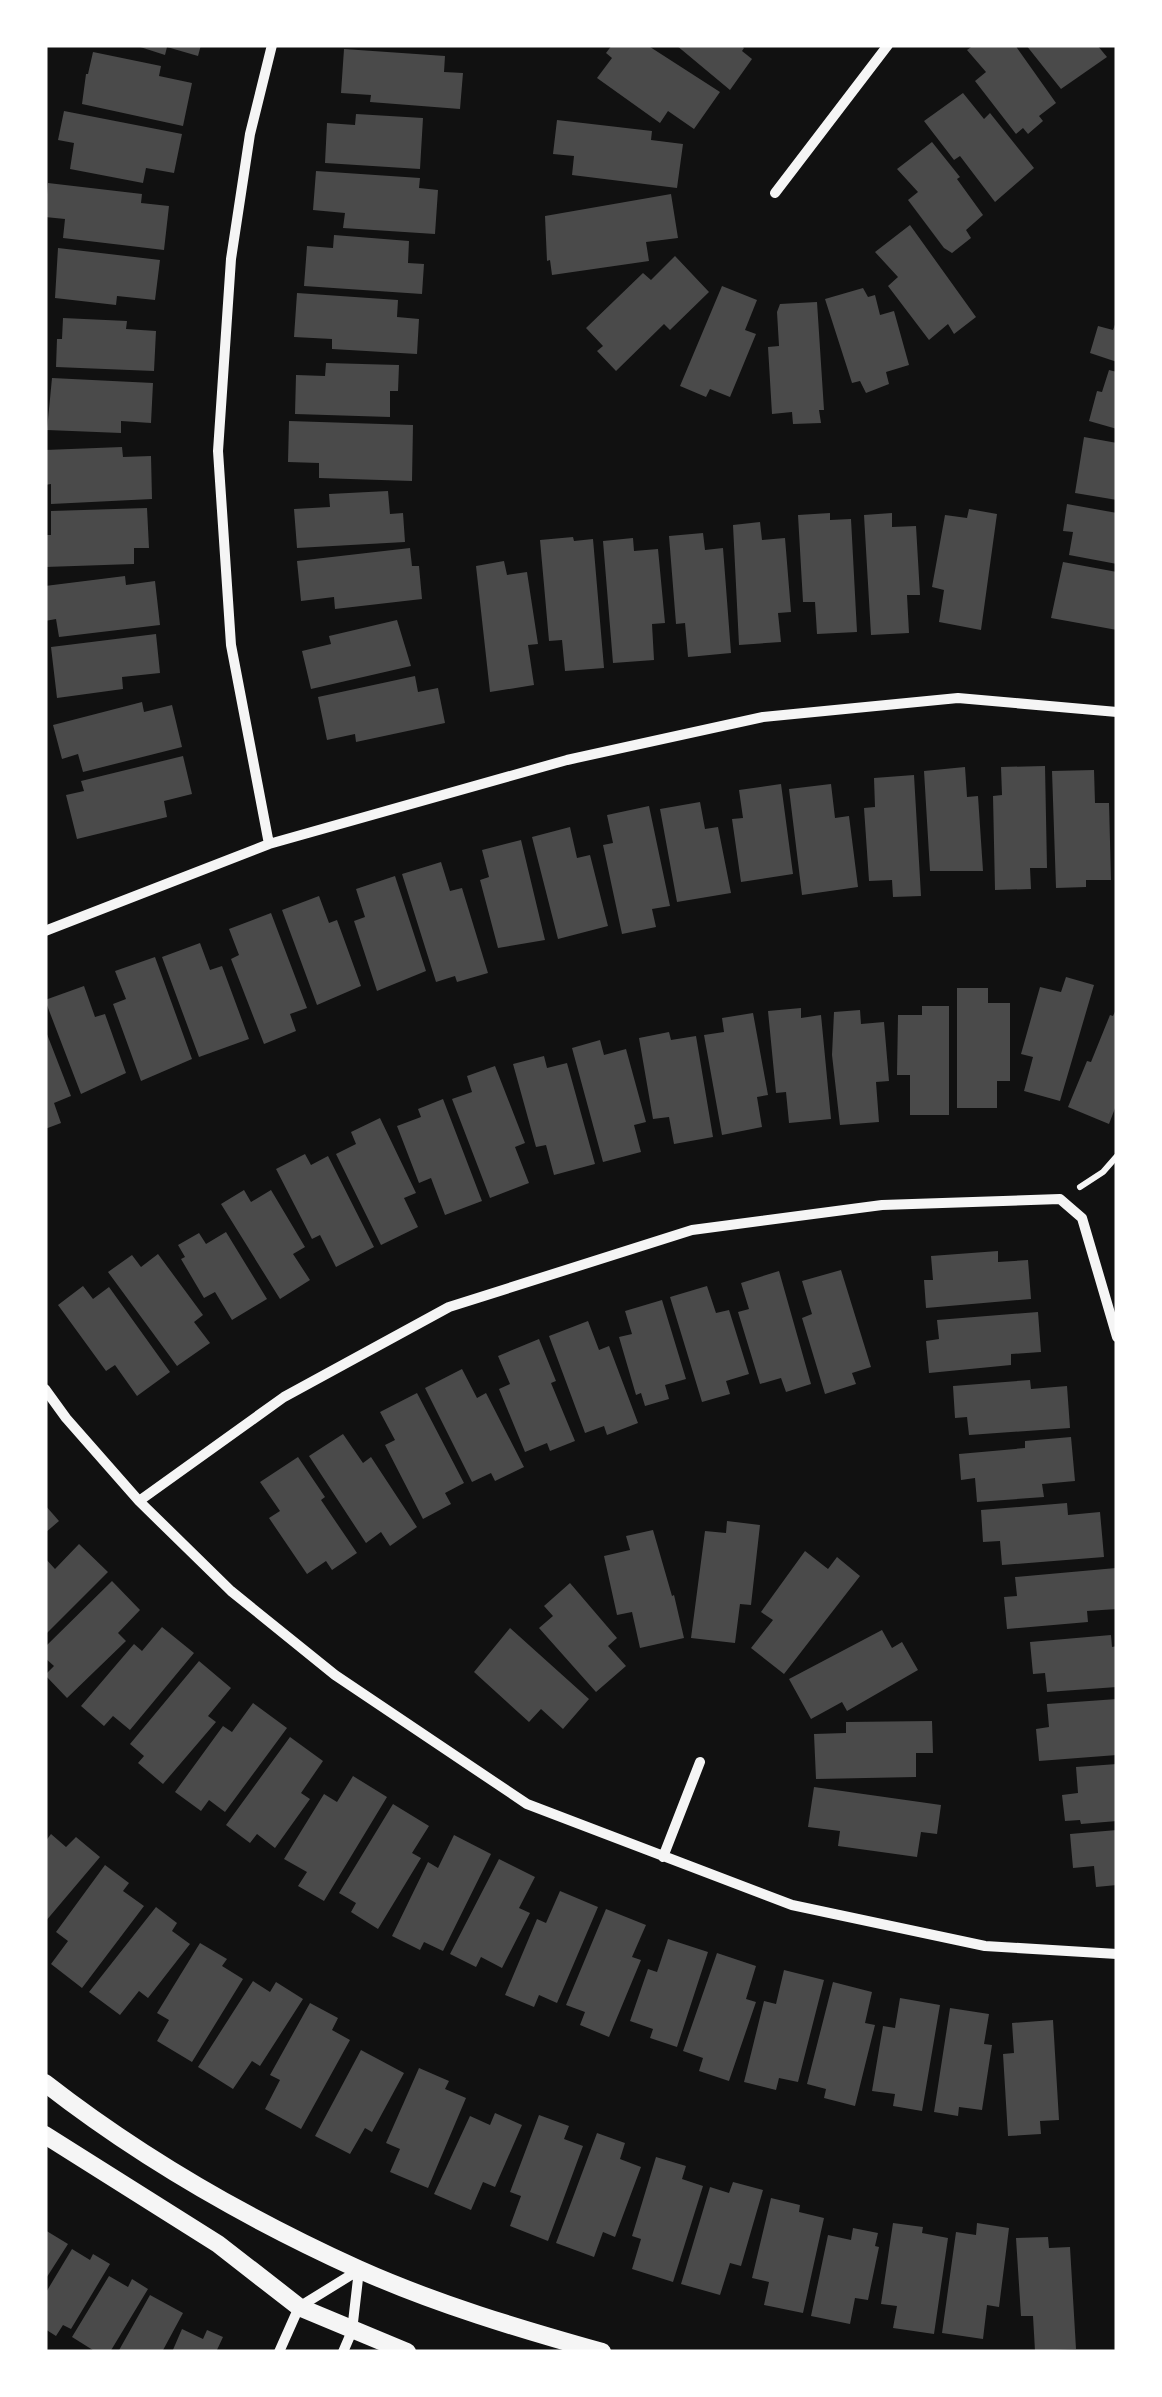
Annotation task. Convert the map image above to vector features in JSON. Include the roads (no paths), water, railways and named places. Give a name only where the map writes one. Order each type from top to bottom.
[{"type":"street","points":[[268,844],[231,645],[218,452],[231,259],[250,134],[272,45]]},
{"type":"street","points":[[775,193],[888,45]]},
{"type":"street","points":[[45,932],[268,844],[567,760],[763,717],[958,698],[1117,712]]},
{"type":"street","points":[[139,1501],[284,1398],[449,1307],[692,1230],[882,1205],[1060,1199],[1082,1218],[1117,1337]]},
{"type":"street","points":[[45,1389],[139,1501],[231,1591],[335,1675],[527,1804],[792,1906],[985,1946],[1117,1954]]},
{"type":"street","points":[[663,1857],[700,1762]]},
{"type":"street","points":[[45,2083],[87,2116],[212,2195],[360,2270],[516,2328],[602,2352]]},
{"type":"street","points":[[45,2135],[218,2244],[299,2307],[407,2352]]},
{"type":"street","points":[[279,2352],[299,2307],[360,2270]]},
{"type":"street","points":[[342,2352],[352,2331],[360,2270]]}]
